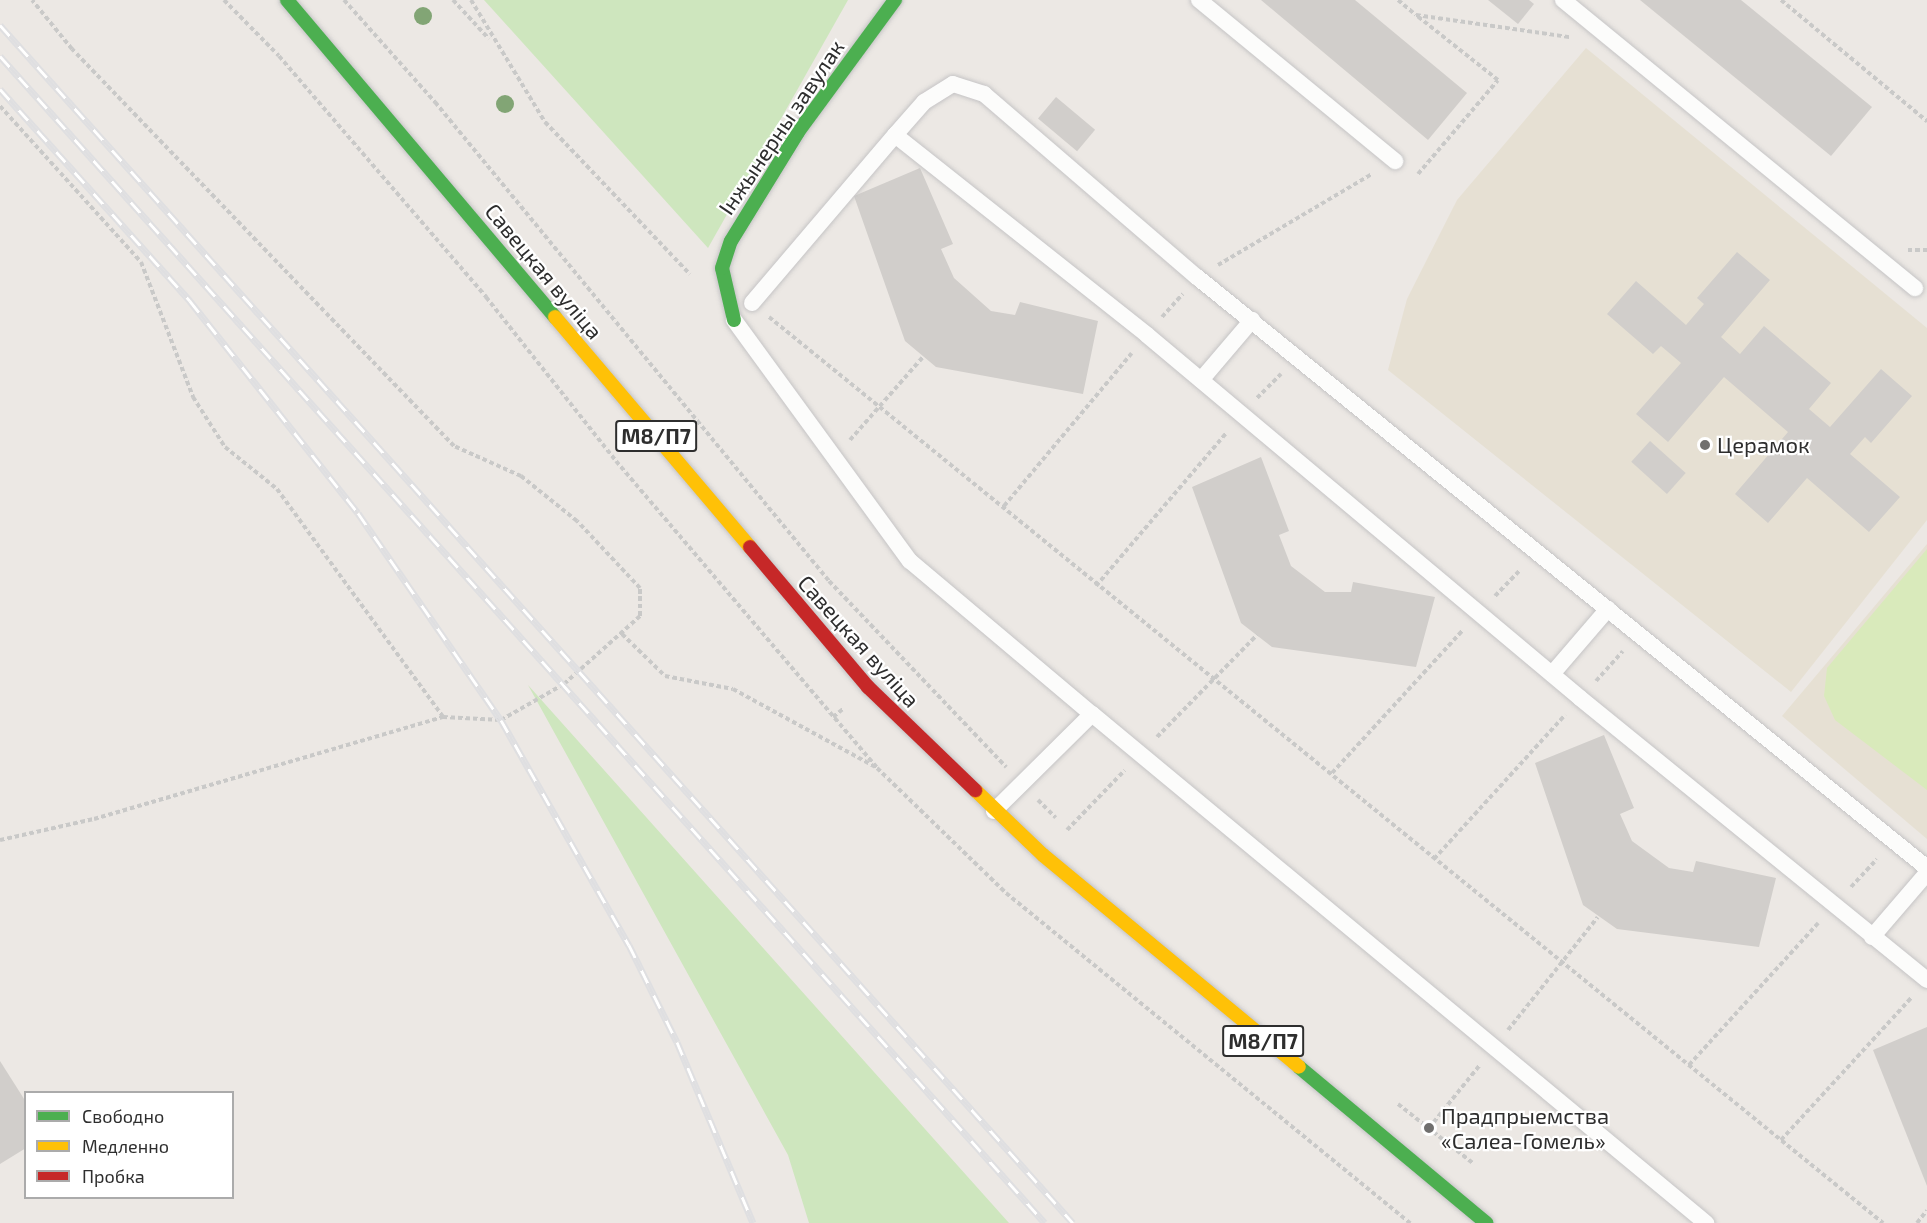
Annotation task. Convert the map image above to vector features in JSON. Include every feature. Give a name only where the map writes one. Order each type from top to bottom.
[{"type":"main road","name":"Савецкая вуліца","points":[[287,0],[868,687],[994,811],[1174,968],[1486,1223]]},
{"type":"main road","name":"Інжынерны завулак","points":[[734,320],[722,268],[731,241],[798,132],[895,0]]},
{"type":"lane","points":[[1199,0],[1395,161]]},
{"type":"lane","points":[[1563,0],[1915,288]]},
{"type":"lane","points":[[752,303],[924,102],[953,84],[984,94],[1197,277],[1927,868]]},
{"type":"lane","points":[[895,135],[1147,335],[1580,698],[1872,937],[1923,984]]},
{"type":"lane","points":[[734,320],[910,561],[1492,1049],[1706,1223]]},
{"type":"lane","points":[[1201,380],[1252,320]]},
{"type":"lane","points":[[1552,674],[1608,609]]},
{"type":"lane","points":[[994,811],[1092,714]]},
{"type":"lane","points":[[1872,937],[1927,873]]},
{"type":"path","points":[[0,840],[94,819],[443,717],[501,720],[564,684],[640,616],[640,588],[577,521],[521,476],[454,446],[72,49],[32,0]]},
{"type":"path","points":[[224,0],[279,56],[486,297],[877,768],[1006,893],[1410,1223]]},
{"type":"path","points":[[344,0],[435,102],[829,581],[1076,837]]},
{"type":"path","points":[[453,0],[492,42]]},
{"type":"path","points":[[471,0],[492,42],[545,122],[693,277]]},
{"type":"path","points":[[1004,506],[1197,277],[1395,161],[1415,177],[1498,80],[1398,0]]},
{"type":"path","points":[[1781,0],[1927,121]]},
{"type":"path","points":[[1416,15],[1617,44]]},
{"type":"path","points":[[0,106],[141,262],[193,397],[225,447],[277,489],[443,717]]},
{"type":"path","points":[[780,325],[1004,506],[1096,586],[1215,678],[1434,859],[1883,1223]]},
{"type":"path","points":[[834,458],[923,357]]},
{"type":"path","points":[[1096,586],[1242,414],[1298,357]]},
{"type":"path","points":[[1332,773],[1538,552]]},
{"type":"path","points":[[622,634],[666,676],[733,689],[877,768]]},
{"type":"path","points":[[1434,859],[1639,634]]},
{"type":"path","points":[[1067,830],[1257,636]]},
{"type":"path","points":[[1689,1065],[1894,841]]},
{"type":"path","points":[[1429,1128],[1599,917]]},
{"type":"path","points":[[1781,1140],[1923,984]]},
{"type":"path","points":[[1392,1099],[1474,1164]]},
{"type":"path","points":[[1917,1223],[1927,1210]]},
{"type":"path","points":[[1398,1223],[1401,1215]]},
{"type":"shaded area","name":"Церамок","points":[[1586,48],[1927,328],[1927,520],[1791,692],[1388,370],[1407,299],[1457,200]]},
{"type":"shaded area","points":[[1927,544],[1927,839],[1782,716]]},
{"type":"green space","points":[[484,0],[848,0],[708,248]]},
{"type":"green space","points":[[1927,549],[1927,790],[1835,720],[1824,696],[1827,668]]},
{"type":"green space","points":[[528,685],[1009,1223],[809,1223],[788,1155]]},
{"type":"building","points":[[1261,0],[1355,0],[1467,93],[1428,140]]},
{"type":"building","points":[[1488,0],[1529,0],[1534,4],[1518,24]]},
{"type":"building","points":[[1640,0],[1741,0],[1872,107],[1831,156]]},
{"type":"building","points":[[1056,97],[1095,130],[1077,151],[1038,118]]},
{"type":"building","points":[[920,168],[953,244],[941,249],[954,278],[991,311],[1015,315],[1020,302],[1098,321],[1083,394],[936,367],[905,341],[854,196]]},
{"type":"building","points":[[1737,252],[1770,280],[1721,337],[1740,354],[1764,326],[1831,383],[1809,409],[1830,427],[1881,369],[1912,396],[1871,443],[1865,437],[1850,454],[1900,497],[1869,532],[1807,478],[1768,523],[1735,494],[1788,432],[1724,377],[1668,442],[1636,414],[1681,363],[1661,346],[1653,354],[1607,314],[1636,281],[1686,325],[1704,304],[1697,298]]},
{"type":"building","points":[[1650,441],[1686,473],[1667,494],[1631,462]]},
{"type":"building","points":[[1261,457],[1289,531],[1279,535],[1291,566],[1325,592],[1351,592],[1353,582],[1435,597],[1416,667],[1272,647],[1241,623],[1192,487]]},
{"type":"building","points":[[1604,735],[1634,808],[1620,814],[1632,841],[1669,868],[1693,872],[1696,861],[1776,878],[1759,947],[1617,929],[1583,905],[1535,763]]},
{"type":"building","points":[[1927,1027],[1927,1186],[1873,1050]]},
{"type":"building","points":[[0,1061],[24,1099],[24,1149],[0,1164]]},
{"type":"railway","points":[[0,25],[1073,1223]]},
{"type":"railway","points":[[0,56],[1045,1223]]},
{"type":"railway","points":[[0,89],[190,301],[358,513],[501,720],[629,945],[677,1042],[753,1223]]},
{"type":"traffic: fast","points":[[287,0],[555,317]]},
{"type":"traffic: fast","points":[[734,320],[722,268],[731,241],[798,132],[895,0]]},
{"type":"traffic: fast","points":[[1299,1067],[1486,1223]]},
{"type":"traffic: slow","points":[[555,317],[750,547]]},
{"type":"traffic: slow","points":[[975,790],[1043,855],[1299,1067]]},
{"type":"traffic: jam","points":[[750,547],[868,687],[975,790]]},
{"type":"place","name":"Церамок","points":[[1705,445]]},
{"type":"place","name":"Прадпрыемства «Салеа-Гомель»","points":[[1429,1128]]}]
